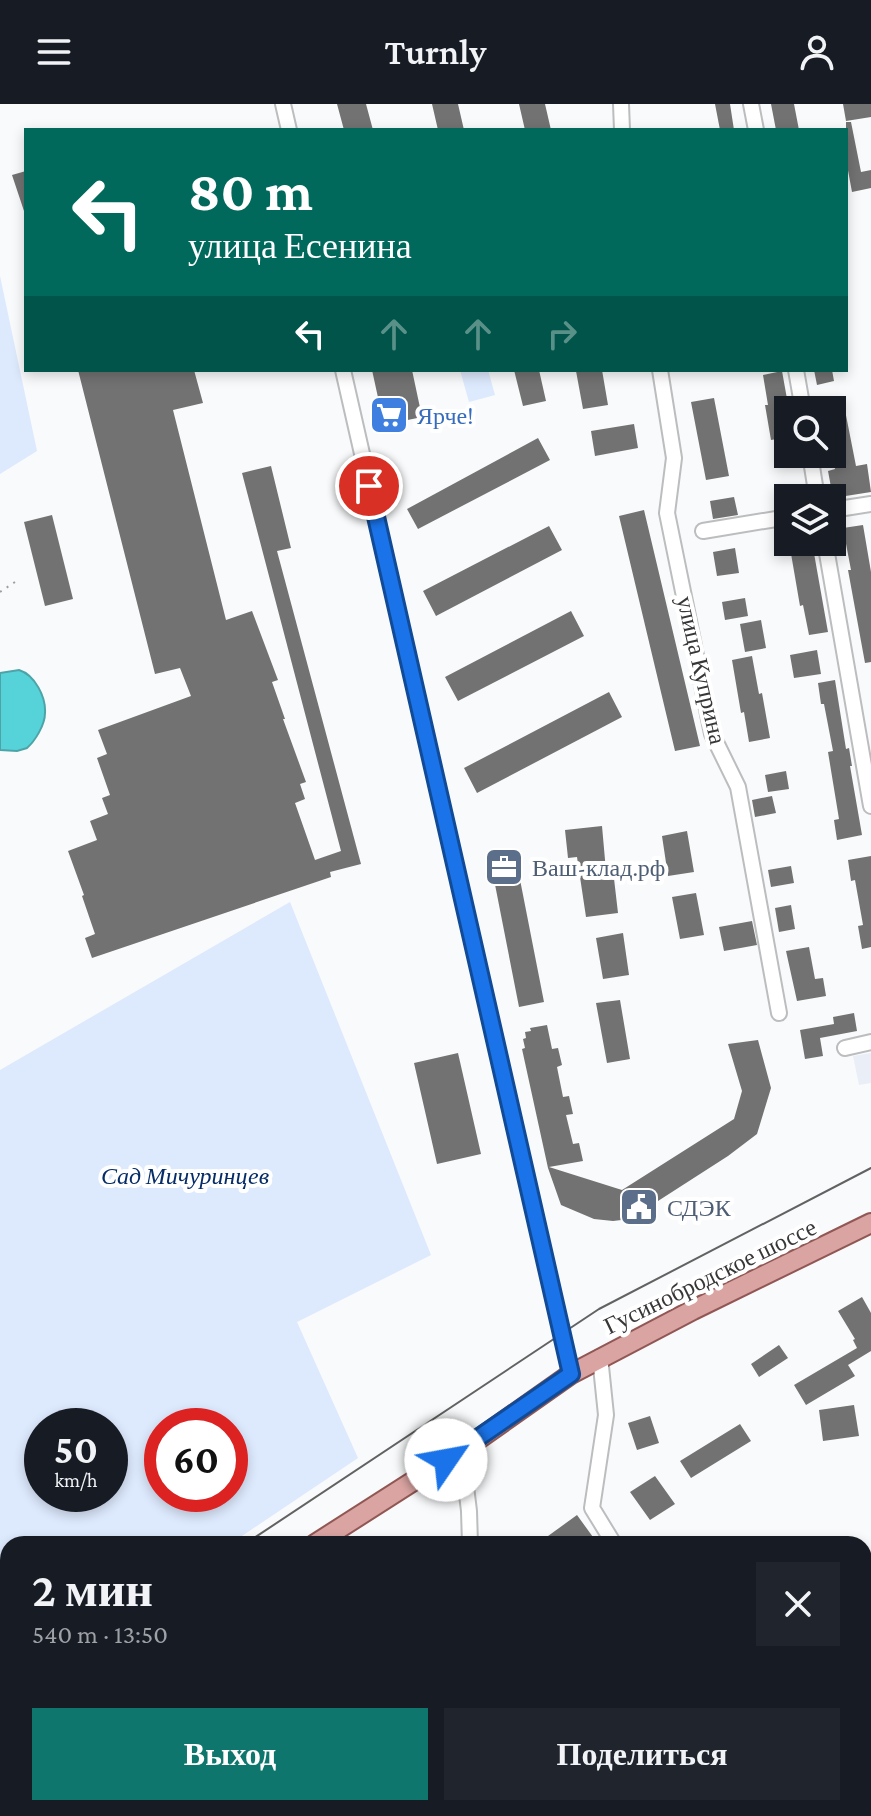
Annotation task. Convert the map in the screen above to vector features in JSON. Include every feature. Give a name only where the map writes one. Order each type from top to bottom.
[{"type":"main road","name":"Гусинобродское шоссе","points":[[328,1536],[600,1357],[871,1223]]},
{"type":"street","points":[[283,104],[289,128]]},
{"type":"street","points":[[621,104],[622,128]]},
{"type":"street","points":[[751,104],[756,128]]},
{"type":"street","points":[[343,372],[571,1374]]},
{"type":"street","name":"улица Куприна","points":[[660,372],[674,458],[667,513],[712,734],[738,787],[779,1013]]},
{"type":"street","points":[[796,372],[801,396]]},
{"type":"street","points":[[846,508],[871,504]]},
{"type":"street","points":[[703,531],[774,519]]},
{"type":"street","points":[[827,556],[871,806]]},
{"type":"street","points":[[845,1048],[871,1042]]},
{"type":"street","points":[[600,1357],[606,1415],[592,1508],[609,1536]]},
{"type":"street","points":[[470,1536],[464,1470],[473,1443]]},
{"type":"path","points":[[0,592],[18,580]]},
{"type":"shaded area","points":[[871,1053],[871,1083],[859,1085],[853,1056]]},
{"type":"green space","points":[[0,276],[37,451],[0,474]]},
{"type":"green space","points":[[461,372],[489,372],[495,395],[469,402]]},
{"type":"green space","name":"Сад Мичуринцев","points":[[290,902],[431,1255],[297,1322],[358,1458],[242,1536],[0,1536],[0,1070]]},
{"type":"water","points":[[19,670],[38,687],[44,700],[45,718],[27,748],[0,750],[0,673]]},
{"type":"building","points":[[337,104],[366,104],[372,128],[343,128]]},
{"type":"building","points":[[432,104],[458,104],[464,128],[438,128]]},
{"type":"building","points":[[519,104],[545,104],[551,128],[525,128]]},
{"type":"building","points":[[715,104],[730,104],[734,128],[720,128]]},
{"type":"building","points":[[771,104],[794,104],[799,128],[776,128]]},
{"type":"building","points":[[843,104],[871,104],[871,117],[846,121]]},
{"type":"building","points":[[846,122],[851,122],[861,172],[871,170],[871,188],[852,192]]},
{"type":"building","points":[[24,172],[24,211],[12,175]]},
{"type":"building","points":[[79,372],[195,372],[203,403],[173,410],[226,620],[252,611],[278,680],[272,682],[306,782],[300,784],[305,799],[295,803],[315,860],[341,851],[242,473],[271,466],[291,548],[277,551],[361,864],[330,872],[331,877],[92,958],[85,938],[95,934],[68,851],[97,840],[90,821],[108,814],[102,798],[110,795],[97,758],[107,754],[98,730],[191,696],[180,668],[155,674]]},
{"type":"building","points":[[372,372],[412,372],[422,417],[384,425]]},
{"type":"building","points":[[514,372],[539,372],[546,401],[523,406]]},
{"type":"building","points":[[576,372],[602,372],[608,405],[583,409]]},
{"type":"building","points":[[782,372],[786,396],[774,396],[774,440],[771,440],[765,405],[768,405],[763,375]]},
{"type":"building","points":[[814,372],[832,372],[834,381],[817,385]]},
{"type":"building","points":[[714,398],[729,476],[706,480],[691,402]]},
{"type":"building","points":[[846,415],[856,466],[867,464],[871,492],[846,496],[846,484],[830,484],[828,471],[846,468]]},
{"type":"building","points":[[634,424],[638,448],[595,456],[591,431]]},
{"type":"building","points":[[538,438],[550,460],[418,529],[407,509]]},
{"type":"building","points":[[734,497],[738,515],[713,519],[710,501]]},
{"type":"building","points":[[644,510],[700,746],[675,751],[619,516]]},
{"type":"building","points":[[52,515],[73,599],[45,606],[24,522]]},
{"type":"building","points":[[863,525],[871,572],[871,662],[865,663],[848,570],[851,570],[846,528]]},
{"type":"building","points":[[549,526],[562,550],[436,616],[423,591]]},
{"type":"building","points":[[735,548],[739,573],[717,576],[713,552]]},
{"type":"building","points":[[791,556],[814,556],[828,632],[809,635],[803,605],[800,606]]},
{"type":"building","points":[[745,598],[748,616],[725,620],[722,602]]},
{"type":"building","points":[[571,611],[584,636],[458,701],[445,677]]},
{"type":"building","points":[[761,620],[766,648],[745,652],[740,624]]},
{"type":"building","points":[[817,650],[821,674],[794,678],[790,655]]},
{"type":"building","points":[[752,656],[770,738],[749,742],[732,660]]},
{"type":"building","points":[[835,680],[862,835],[837,840],[834,820],[839,819],[828,752],[833,751],[818,683]]},
{"type":"building","points":[[609,692],[622,717],[477,793],[464,768]]},
{"type":"building","points":[[786,771],[789,789],[768,792],[765,775]]},
{"type":"building","points":[[772,796],[776,813],[755,817],[752,800]]},
{"type":"building","points":[[602,826],[606,871],[613,870],[618,913],[586,917],[577,857],[568,858],[565,830]]},
{"type":"building","points":[[687,831],[694,872],[668,876],[662,836]]},
{"type":"building","points":[[514,849],[544,1002],[519,1007],[489,854]]},
{"type":"building","points":[[871,856],[871,947],[862,949],[858,926],[863,925],[848,860]]},
{"type":"building","points":[[791,866],[794,883],[771,887],[768,870]]},
{"type":"building","points":[[696,893],[704,935],[680,939],[672,897]]},
{"type":"building","points":[[791,905],[795,929],[779,932],[775,908]]},
{"type":"building","points":[[752,921],[757,945],[724,951],[719,927]]},
{"type":"building","points":[[623,933],[629,975],[603,979],[596,938]]},
{"type":"building","points":[[809,947],[815,979],[823,978],[826,996],[797,1001],[786,951]]},
{"type":"building","points":[[620,1000],[630,1059],[607,1063],[596,1003]]},
{"type":"building","points":[[854,1013],[857,1031],[820,1038],[823,1056],[805,1059],[800,1030],[834,1024],[833,1017]]},
{"type":"building","points":[[547,1025],[552,1049],[558,1048],[562,1065],[557,1067],[563,1097],[569,1096],[573,1114],[566,1115],[573,1144],[579,1143],[583,1161],[549,1167],[622,1190],[734,1119],[742,1091],[728,1044],[758,1040],[771,1088],[757,1134],[630,1219],[594,1219],[561,1205],[548,1168],[522,1049],[525,1048],[525,1032]]},
{"type":"building","points":[[458,1053],[481,1154],[437,1164],[414,1063]]},
{"type":"building","points":[[862,1297],[871,1313],[871,1351],[848,1365],[855,1376],[806,1405],[794,1385],[857,1348],[838,1311]]},
{"type":"building","points":[[779,1345],[788,1358],[759,1377],[751,1364]]},
{"type":"building","points":[[854,1405],[859,1436],[823,1441],[819,1410]]},
{"type":"building","points":[[650,1416],[659,1443],[637,1450],[628,1423]]},
{"type":"building","points":[[740,1424],[751,1441],[691,1478],[680,1461]]},
{"type":"building","points":[[655,1476],[675,1504],[650,1520],[630,1492]]},
{"type":"building","points":[[577,1515],[592,1536],[548,1536]]},
{"type":"tram line","points":[[257,1536],[599,1309],[871,1168]]},
{"type":"place","name":"Ярче!","points":[[389,415]]},
{"type":"place","name":"Ваш-клад.рф","points":[[504,867]]},
{"type":"place","name":"СДЭК","points":[[639,1207]]},
{"type":"route","points":[[369,486],[571,1374],[446,1460]]}]
